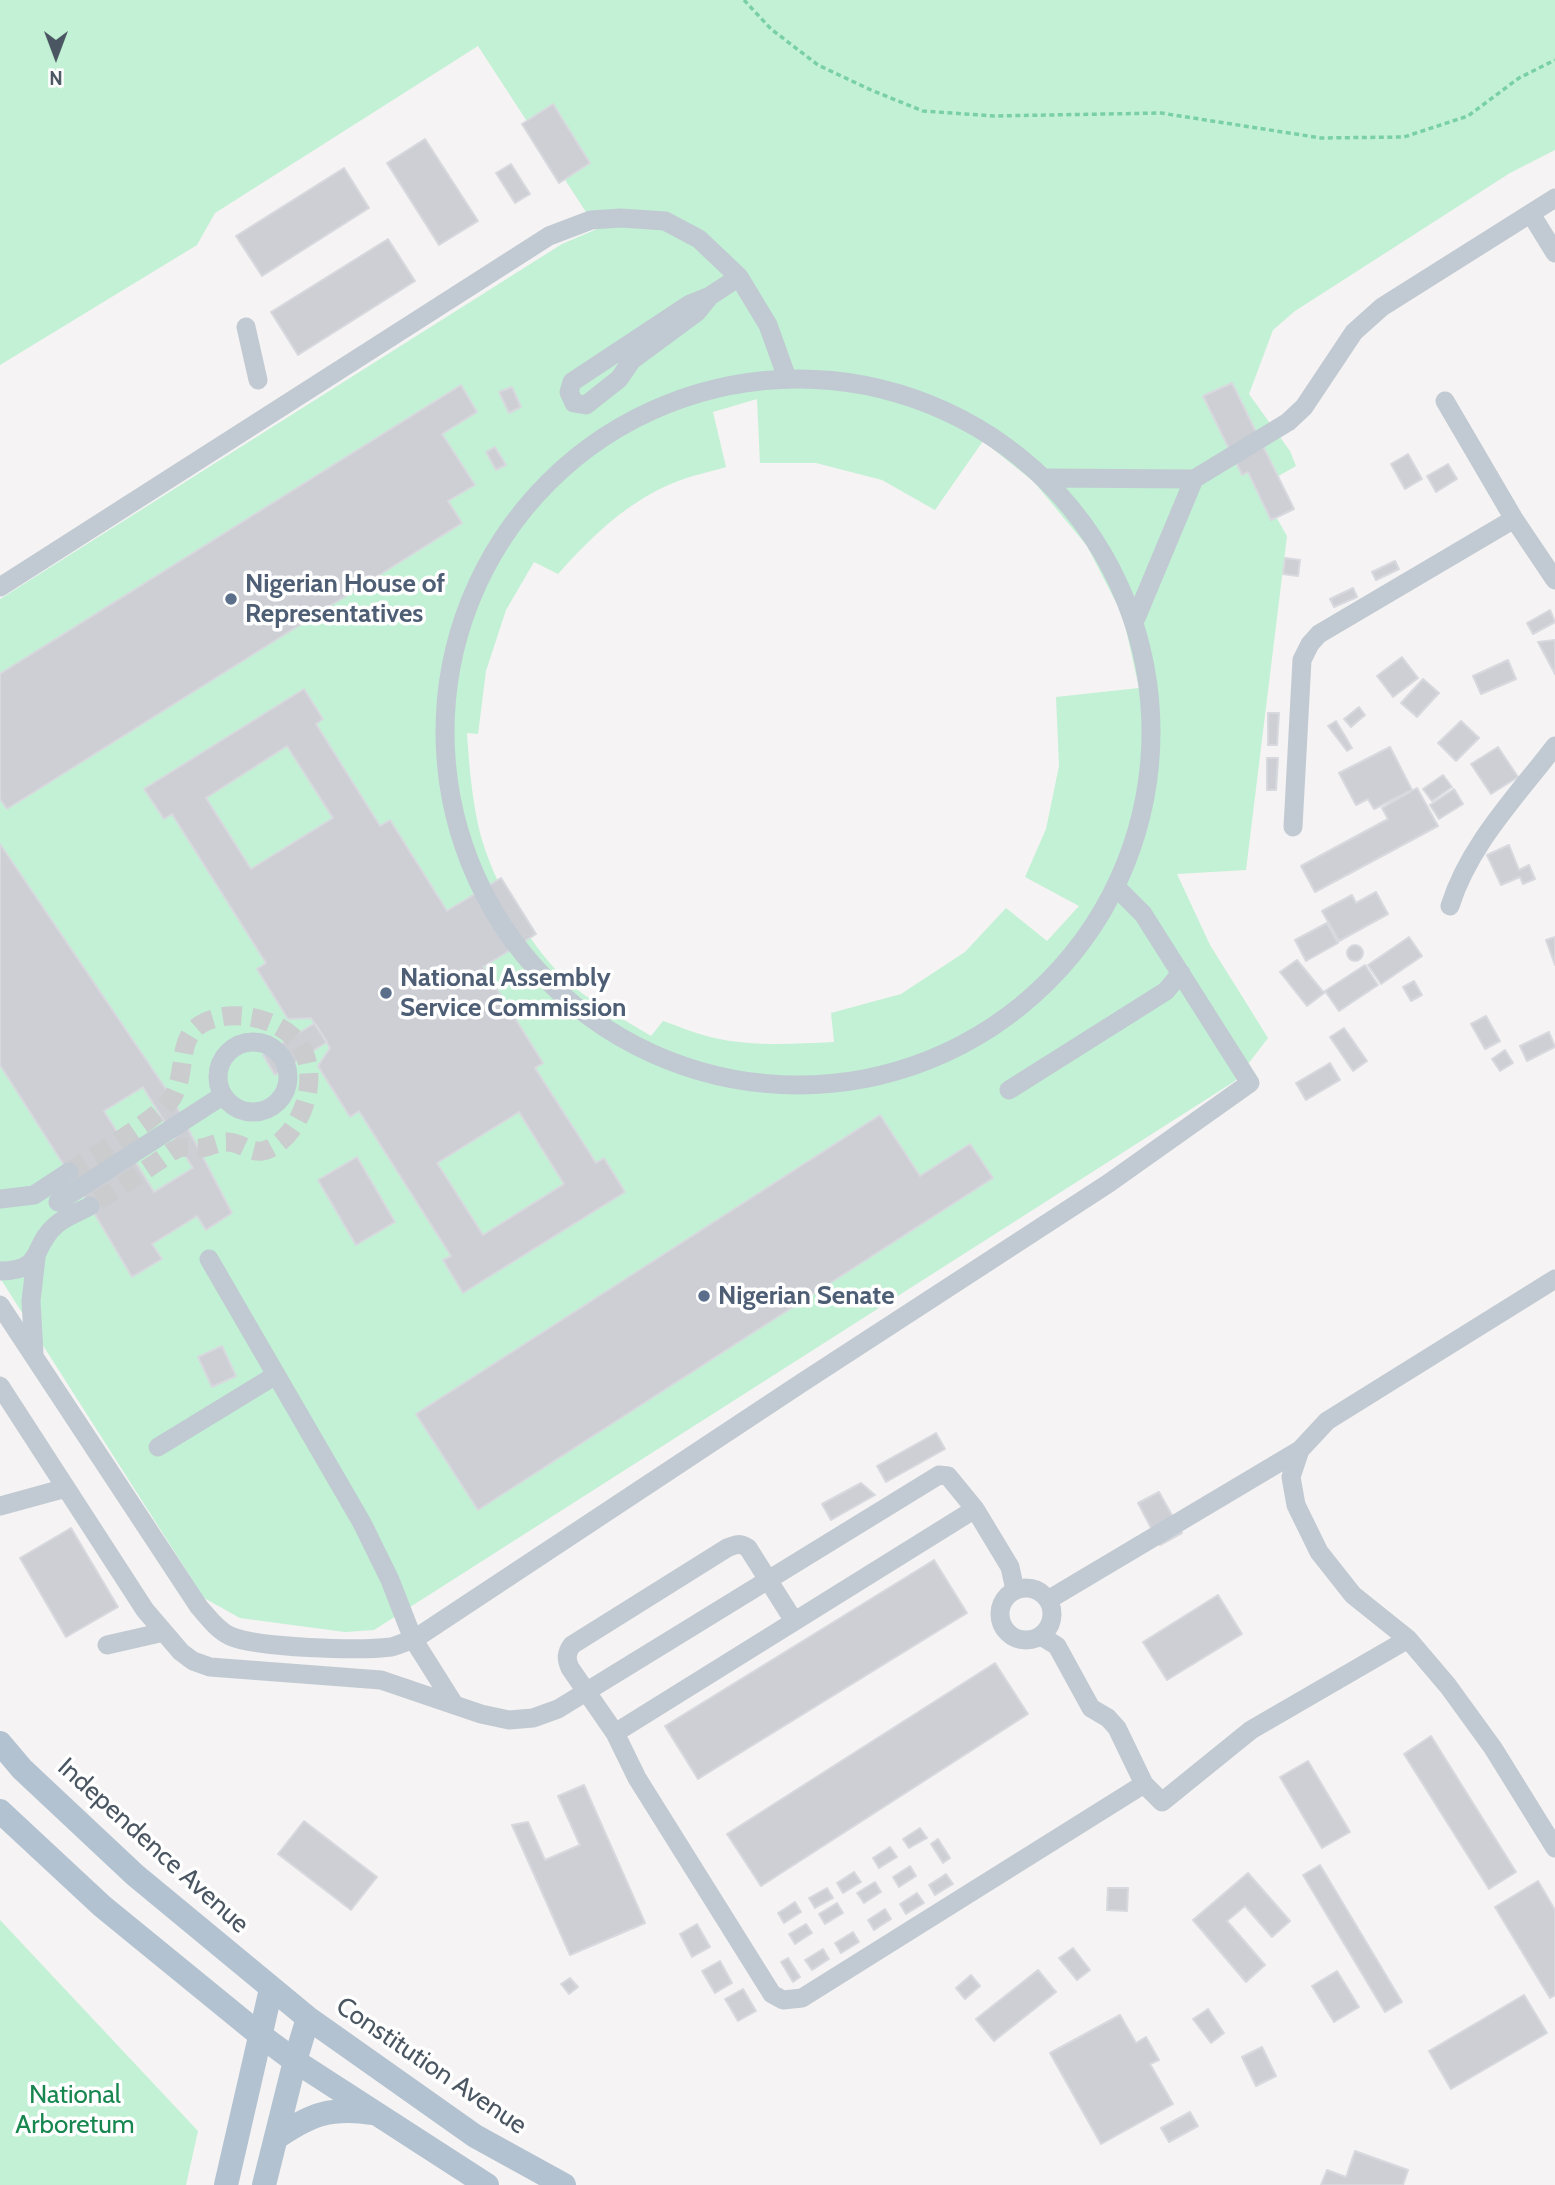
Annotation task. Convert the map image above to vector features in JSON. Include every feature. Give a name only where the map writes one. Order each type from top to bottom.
[{"type":"main road","name":"Independence Avenue","points":[[0,1743],[22,1769],[135,1875],[271,1989]]},
{"type":"main road","points":[[0,1811],[102,1906],[260,2035],[295,2061],[488,2185]]},
{"type":"main road","name":"Constitution Avenue","points":[[271,1989],[475,2136],[564,2185]]},
{"type":"main road","points":[[226,2185],[271,1989]]},
{"type":"main road","points":[[264,2185],[308,2018]]},
{"type":"main road","points":[[276,2138],[302,2120],[326,2113],[346,2109],[375,2113]]},
{"type":"street","points":[[1048,478],[1194,479],[1288,422],[1304,407],[1354,332],[1382,307],[1555,198]]},
{"type":"street","points":[[1531,214],[1555,253]]},
{"type":"street","points":[[0,587],[549,236],[591,220],[621,218],[665,221],[699,239],[739,277],[768,324],[787,377]]},
{"type":"street","points":[[710,296],[697,312],[632,360],[619,379],[586,405],[574,403],[569,392],[572,382],[690,304],[710,296],[739,277]]},
{"type":"street","points":[[246,327],[258,380]]},
{"type":"street","points":[[787,377],[882,387],[971,422],[1048,478],[1100,543],[1136,618],[1154,709],[1148,802],[1118,889],[1051,982],[957,1050],[847,1084],[731,1081],[623,1042],[532,970],[470,874],[442,762],[451,648],[496,542],[573,456],[673,400],[787,377]]},
{"type":"street","points":[[1445,401],[1514,519],[1555,580]]},
{"type":"street","points":[[1136,618],[1194,479]]},
{"type":"street","points":[[1293,827],[1302,660],[1310,644],[1320,634],[1514,519]]},
{"type":"street","points":[[1450,906],[1458,880],[1472,855],[1555,746]]},
{"type":"street","points":[[1,1308],[34,1354],[199,1607],[217,1628],[231,1636],[257,1642],[365,1649],[394,1646],[413,1639],[1109,1183],[1250,1083],[1143,914],[1118,889]]},
{"type":"street","points":[[1009,1090],[1166,991],[1181,972]]},
{"type":"street","points":[[58,1202],[222,1096]]},
{"type":"street","points":[[34,1195],[69,1172]]},
{"type":"street","points":[[0,1199],[34,1195],[47,1196],[58,1202]]},
{"type":"street","points":[[57,1223],[60,1212],[58,1202]]},
{"type":"street","points":[[34,1354],[32,1301],[36,1258],[47,1235],[57,1223],[90,1206]]},
{"type":"street","points":[[0,1271],[21,1269],[36,1258]]},
{"type":"street","points":[[209,1259],[362,1523],[390,1580],[413,1639],[454,1704]]},
{"type":"street","points":[[1048,1600],[1300,1450],[1327,1421],[1555,1279]]},
{"type":"street","points":[[158,1447],[276,1375]]},
{"type":"street","points":[[0,1386],[145,1610],[181,1652],[193,1661],[211,1667],[381,1680],[481,1714],[509,1720],[533,1718],[558,1709],[939,1475],[948,1476],[975,1510],[1010,1567],[1015,1590]]},
{"type":"street","points":[[1300,1450],[1291,1477],[1294,1496],[1319,1552],[1353,1595],[1408,1639],[1448,1686],[1493,1748],[1555,1848]]},
{"type":"street","points":[[0,1506],[66,1488]]},
{"type":"street","points":[[615,1733],[975,1510]]},
{"type":"street","points":[[794,1621],[748,1548],[741,1544],[727,1548],[572,1645],[567,1660],[615,1733],[637,1778],[772,1994],[783,2000],[802,1998],[1144,1784]]},
{"type":"street","points":[[1034,1589],[1048,1600],[1052,1608],[1052,1622],[1041,1636],[1033,1640],[1015,1638],[1001,1624],[1002,1603],[1015,1590],[1034,1589]]},
{"type":"street","points":[[107,1645],[164,1632]]},
{"type":"street","points":[[1041,1636],[1057,1646],[1091,1708],[1108,1718],[1117,1728],[1144,1784],[1162,1802],[1251,1730],[1408,1639]]},
{"type":"path","points":[[744,0],[771,29],[818,65],[923,111],[994,116],[1161,113],[1321,138],[1404,137],[1468,116],[1519,78],[1555,60]]},
{"type":"green space","points":[[0,0],[1555,0],[1555,150],[1510,173],[1295,311],[1273,330],[1249,394],[1290,451],[1296,466],[1259,487],[1287,536],[1246,870],[1177,874],[1210,945],[1268,1038],[1235,1081],[374,1630],[345,1632],[240,1618],[204,1598],[0,1278],[0,599],[562,244],[597,229],[478,46],[215,213],[197,245],[0,365]],"holes":[[[757,399],[760,463],[816,463],[882,480],[935,510],[983,441],[1034,482],[1087,546],[1123,616],[1139,688],[1056,697],[1059,766],[1046,829],[1025,877],[1079,906],[1047,941],[1006,908],[965,952],[901,994],[831,1013],[834,1042],[741,1042],[704,1035],[663,1021],[651,1036],[592,1000],[558,972],[516,915],[485,850],[473,793],[467,733],[478,734],[486,671],[506,610],[534,562],[558,574],[598,532],[628,508],[678,481],[726,467],[713,412]]]},
{"type":"green space","name":"National Arboretum","points":[[0,1920],[198,2131],[186,2185],[0,2185]]},
{"type":"building","points":[[553,104],[590,163],[559,183],[522,124]]},
{"type":"building","points":[[425,139],[478,221],[439,245],[387,163]]},
{"type":"building","points":[[511,164],[530,194],[515,203],[496,173]]},
{"type":"building","points":[[344,168],[369,208],[262,276],[236,236]]},
{"type":"building","points":[[388,239],[415,281],[298,355],[271,312]]},
{"type":"building","points":[[1232,383],[1294,509],[1271,520],[1248,472],[1242,475],[1203,396]]},
{"type":"building","name":"Nigerian House of Representatives","points":[[461,385],[477,412],[442,434],[475,485],[448,501],[462,523],[7,809],[0,799],[0,674]]},
{"type":"building","points":[[512,387],[521,407],[509,413],[499,392]]},
{"type":"building","points":[[495,447],[506,465],[496,470],[486,452]]},
{"type":"building","points":[[1408,454],[1422,479],[1405,489],[1391,464]]},
{"type":"building","points":[[1448,464],[1457,479],[1436,492],[1427,476]]},
{"type":"building","points":[[1285,558],[1300,560],[1298,576],[1283,574]]},
{"type":"building","points":[[1395,561],[1399,569],[1376,580],[1372,572]]},
{"type":"building","points":[[1353,588],[1357,597],[1334,607],[1330,599]]},
{"type":"building","points":[[1550,610],[1555,622],[1533,634],[1527,623]]},
{"type":"building","points":[[1555,640],[1555,674],[1538,642]]},
{"type":"building","points":[[1402,657],[1418,678],[1393,697],[1377,676]]},
{"type":"building","points":[[1508,660],[1516,679],[1481,694],[1473,676]]},
{"type":"building","points":[[1423,679],[1439,693],[1417,717],[1401,703]]},
{"type":"building","name":"National Assembly Service Commission","points":[[304,689],[323,719],[316,724],[380,826],[390,820],[447,911],[501,878],[536,934],[483,967],[543,1063],[535,1068],[596,1163],[604,1158],[625,1192],[463,1293],[443,1260],[451,1256],[359,1111],[350,1117],[318,1066],[330,1048],[311,1018],[288,1019],[257,969],[266,963],[172,814],[164,819],[144,789]],"holes":[[[287,746],[333,818],[251,869],[206,798]],[[519,1112],[564,1184],[483,1235],[437,1163]]]},
{"type":"building","points":[[1359,707],[1365,715],[1351,727],[1344,719]]},
{"type":"building","points":[[1268,713],[1279,713],[1277,745],[1268,745]]},
{"type":"building","points":[[1336,721],[1352,748],[1347,751],[1328,726]]},
{"type":"building","points":[[1461,721],[1479,738],[1456,761],[1438,743]]},
{"type":"building","points":[[1390,747],[1412,790],[1374,809],[1368,799],[1356,805],[1339,773]]},
{"type":"building","points":[[1498,747],[1518,777],[1491,794],[1471,764]]},
{"type":"building","points":[[1267,758],[1278,758],[1276,790],[1267,790]]},
{"type":"building","points":[[1443,775],[1452,787],[1432,801],[1423,789]]},
{"type":"building","points":[[1417,788],[1438,826],[1315,892],[1301,866],[1388,819],[1382,808]]},
{"type":"building","points":[[1454,789],[1463,804],[1439,819],[1430,805]]},
{"type":"building","points":[[0,844],[172,1098],[232,1213],[206,1230],[197,1216],[152,1244],[162,1259],[132,1277],[0,1065]],"holes":[[[143,1087],[193,1168],[154,1192],[104,1111]]]},
{"type":"building","points":[[1509,845],[1519,870],[1529,865],[1535,879],[1523,884],[1520,877],[1501,885],[1487,855]]},
{"type":"building","points":[[1376,892],[1388,914],[1339,941],[1322,911],[1352,895],[1356,903]]},
{"type":"building","points":[[1327,923],[1338,943],[1306,961],[1295,940]]},
{"type":"building","points":[[1409,937],[1422,956],[1381,984],[1368,965]]},
{"type":"building","points":[[1555,937],[1555,965],[1546,940]]},
{"type":"building","points":[[1355,945],[1363,953],[1355,961],[1347,953]]},
{"type":"building","points":[[1297,960],[1324,993],[1307,1006],[1280,972]]},
{"type":"building","points":[[1365,965],[1378,985],[1339,1011],[1325,991]]},
{"type":"building","points":[[1414,981],[1422,995],[1411,1001],[1403,987]]},
{"type":"building","points":[[1486,1016],[1500,1041],[1485,1049],[1471,1024]]},
{"type":"building","points":[[315,1023],[327,1042],[275,1075],[263,1055]]},
{"type":"building","points":[[1344,1028],[1367,1061],[1353,1071],[1330,1037]]},
{"type":"building","points":[[1549,1032],[1555,1047],[1527,1061],[1520,1046]]},
{"type":"building","points":[[1505,1050],[1513,1063],[1500,1071],[1492,1059]]},
{"type":"building","points":[[1330,1063],[1340,1080],[1306,1100],[1296,1083]]},
{"type":"building","name":"Nigerian Senate","points":[[880,1115],[920,1176],[970,1144],[993,1178],[478,1510],[416,1414]]},
{"type":"building","points":[[357,1157],[395,1222],[356,1245],[318,1180]]},
{"type":"building","points":[[222,1346],[236,1376],[212,1387],[198,1357]]},
{"type":"building","points":[[936,1433],[945,1449],[886,1482],[877,1466]]},
{"type":"building","points":[[861,1483],[875,1495],[831,1520],[822,1504]]},
{"type":"building","points":[[1159,1492],[1182,1533],[1160,1545],[1138,1503]]},
{"type":"building","points":[[71,1528],[118,1607],[66,1637],[20,1558]]},
{"type":"building","points":[[934,1560],[967,1613],[698,1779],[665,1726]]},
{"type":"building","points":[[1218,1595],[1242,1634],[1167,1680],[1143,1642]]},
{"type":"building","points":[[995,1663],[1028,1714],[761,1886],[727,1834]]},
{"type":"building","points":[[1431,1736],[1516,1872],[1489,1889],[1404,1754]]},
{"type":"building","points":[[1308,1761],[1350,1832],[1322,1848],[1280,1777]]},
{"type":"building","points":[[584,1785],[645,1923],[570,1955],[512,1825],[528,1822],[545,1860],[580,1845],[558,1796]]},
{"type":"building","points":[[304,1821],[377,1877],[351,1910],[278,1854]]},
{"type":"building","points":[[920,1828],[927,1838],[909,1848],[903,1839]]},
{"type":"building","points":[[938,1839],[950,1858],[943,1863],[931,1844]]},
{"type":"building","points":[[890,1847],[897,1857],[879,1868],[873,1858]]},
{"type":"building","points":[[1320,1865],[1402,2002],[1385,2012],[1303,1875]]},
{"type":"building","points":[[910,1866],[916,1876],[899,1887],[893,1877]]},
{"type":"building","points":[[854,1872],[861,1882],[843,1893],[837,1883]]},
{"type":"building","points":[[1248,1873],[1290,1921],[1272,1937],[1245,1906],[1227,1921],[1265,1965],[1246,1982],[1193,1920]]},
{"type":"building","points":[[946,1874],[953,1884],[935,1895],[929,1885]]},
{"type":"building","points":[[1538,1881],[1555,1910],[1555,1995],[1550,1998],[1495,1907]]},
{"type":"building","points":[[875,1882],[881,1892],[864,1903],[857,1893]]},
{"type":"building","points":[[827,1888],[833,1898],[815,1908],[809,1898]]},
{"type":"building","points":[[1108,1888],[1128,1888],[1127,1911],[1107,1910]]},
{"type":"building","points":[[917,1893],[924,1903],[906,1914],[900,1904]]},
{"type":"building","points":[[795,1902],[801,1912],[784,1923],[778,1913]]},
{"type":"building","points":[[837,1903],[843,1913],[825,1924],[819,1914]]},
{"type":"building","points":[[885,1909],[891,1919],[874,1930],[868,1920]]},
{"type":"building","points":[[697,1924],[710,1947],[692,1957],[680,1934]]},
{"type":"building","points":[[806,1924],[812,1933],[795,1944],[789,1934]]},
{"type":"building","points":[[853,1932],[859,1942],[841,1953],[835,1943]]},
{"type":"building","points":[[1073,1948],[1090,1970],[1077,1980],[1059,1958]]},
{"type":"building","points":[[823,1949],[829,1959],[812,1970],[805,1960]]},
{"type":"building","points":[[788,1958],[800,1977],[793,1982],[781,1962]]},
{"type":"building","points":[[720,1961],[732,1983],[715,1993],[702,1971]]},
{"type":"building","points":[[1038,1970],[1056,1992],[994,2041],[976,2019]]},
{"type":"building","points":[[1337,1971],[1359,2007],[1334,2022],[1312,1986]]},
{"type":"building","points":[[971,1975],[980,1986],[965,1999],[956,1988]]},
{"type":"building","points":[[570,1978],[578,1987],[569,1994],[561,1984]]},
{"type":"building","points":[[743,1989],[756,2011],[738,2021],[725,1999]]},
{"type":"building","points":[[1524,1995],[1547,2033],[1451,2089],[1429,2051]]},
{"type":"building","points":[[1208,2009],[1224,2033],[1211,2043],[1193,2019]]},
{"type":"building","points":[[1120,2015],[1136,2043],[1146,2037],[1159,2060],[1150,2064],[1173,2104],[1101,2144],[1050,2053]]},
{"type":"building","points":[[1262,2047],[1276,2076],[1256,2086],[1242,2057]]},
{"type":"building","points":[[1190,2112],[1198,2126],[1169,2142],[1161,2128]]},
{"type":"building","points":[[1355,2151],[1408,2170],[1403,2185],[1321,2185],[1327,2170],[1346,2177]]},
{"type":"tunnel","points":[[69,1172],[140,1126],[165,1106],[177,1087],[187,1042],[192,1032],[200,1025],[224,1017],[260,1019],[283,1029],[300,1045],[309,1071],[306,1100],[294,1126],[276,1145],[261,1151],[233,1142],[201,1148],[179,1148],[90,1206]]},
{"type":"place","name":"Nigerian House of Representatives","points":[[231,599]]},
{"type":"place","name":"National Assembly Service Commission","points":[[386,993]]},
{"type":"place","name":"Nigerian Senate","points":[[704,1296]]}]
